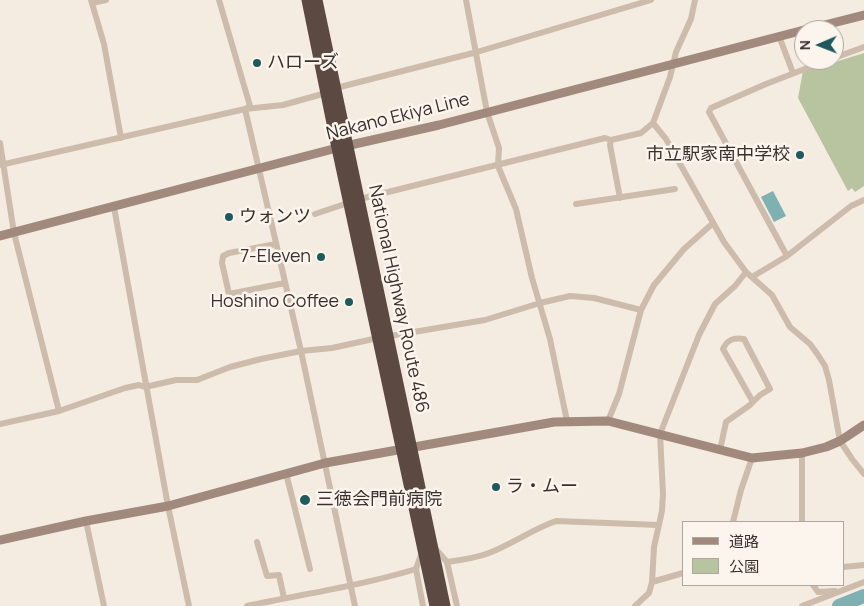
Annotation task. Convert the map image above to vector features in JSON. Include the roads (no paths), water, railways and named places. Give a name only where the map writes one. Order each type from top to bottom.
[{"type":"highway","name":"National Highway Route 486","points":[[307,0],[331,90],[428,548],[445,606]]},
{"type":"highway","name":"National Highway Route 486","points":[[317,0],[331,90]]},
{"type":"highway","name":"National Highway Route 486","points":[[428,548],[435,606]]},
{"type":"street","points":[[106,0],[91,2],[104,44],[121,138]]},
{"type":"street","points":[[219,0],[250,106],[246,109]]},
{"type":"street","points":[[466,0],[487,112],[499,148],[498,166],[516,209],[550,339],[567,421]]},
{"type":"street","points":[[2,164],[246,109],[283,105],[331,90],[477,52],[651,0]]},
{"type":"street","points":[[315,214],[355,201],[605,138],[611,140],[641,133],[652,123],[670,77],[676,52],[691,19],[695,0]]},
{"type":"street","name":"Nakano Ekiya Line","points":[[844,20],[864,15]]},
{"type":"street","name":"Nakano Ekiya Line","points":[[0,236],[794,32]]},
{"type":"street","points":[[779,36],[793,73]]},
{"type":"street","points":[[844,54],[864,47]]},
{"type":"street","points":[[787,256],[709,112],[711,108],[801,70]]},
{"type":"street","points":[[246,109],[301,351],[355,606]]},
{"type":"street","points":[[652,123],[666,139],[712,224],[746,272],[772,295],[790,328],[810,344],[824,366],[840,441],[864,474]]},
{"type":"street","points":[[611,140],[610,145],[620,198]]},
{"type":"street","points":[[0,143],[14,232],[59,411]]},
{"type":"street","points":[[576,204],[675,189]]},
{"type":"street","points":[[752,277],[787,256],[851,206],[864,200]]},
{"type":"street","points":[[114,207],[145,386],[189,606]]},
{"type":"street","points":[[608,421],[619,394],[641,310],[654,285],[684,249],[712,224]]},
{"type":"street","points":[[276,244],[228,253],[223,256],[222,264],[229,294],[286,283]]},
{"type":"street","points":[[635,606],[649,593],[652,582],[654,547],[662,511],[663,494],[660,434],[699,335],[715,304],[736,286],[746,272]]},
{"type":"street","points":[[0,424],[59,411],[125,388],[176,380],[197,380],[230,367],[301,351],[332,348],[383,337],[485,320],[570,296],[594,298],[641,310]]},
{"type":"street","points":[[720,450],[726,422],[753,402],[760,395],[770,389],[744,339],[736,337],[726,342],[723,349],[753,402]]},
{"type":"street","points":[[0,540],[86,521],[168,506],[325,463],[567,421],[608,421],[752,458],[802,453],[826,447],[840,441],[864,425]]},
{"type":"street","points":[[802,453],[802,521]]},
{"type":"street","points":[[733,521],[752,458]]},
{"type":"street","points":[[286,474],[310,569]]},
{"type":"street","points":[[86,521],[104,606]]},
{"type":"street","points":[[447,562],[490,553],[556,521],[658,525]]},
{"type":"street","points":[[257,542],[268,576],[279,575],[284,598]]},
{"type":"street","points":[[423,606],[416,569],[428,548],[447,562],[457,606]]},
{"type":"street","points":[[844,567],[864,565]]},
{"type":"street","points":[[251,606],[284,598],[350,587],[416,569]]},
{"type":"street","points":[[652,582],[682,573]]},
{"type":"street","points":[[802,606],[864,582]]},
{"type":"street","points":[[815,586],[818,592],[841,591]]},
{"type":"water","points":[[773,191],[786,216],[774,222],[761,197]]},
{"type":"waterway","points":[[839,606],[864,596]]},
{"type":"place","name":"ハローズ","points":[[257,63]]},
{"type":"place","name":"市立駅家南中学校","points":[[800,155]]},
{"type":"place","name":"ウォンツ","points":[[229,217]]},
{"type":"place","name":"7-Eleven","points":[[321,257]]},
{"type":"place","name":"Hoshino Coffee","points":[[349,302]]},
{"type":"place","name":"ラ・ムー","points":[[496,487]]},
{"type":"place","name":"三徳会門前病院","points":[[305,500]]}]
